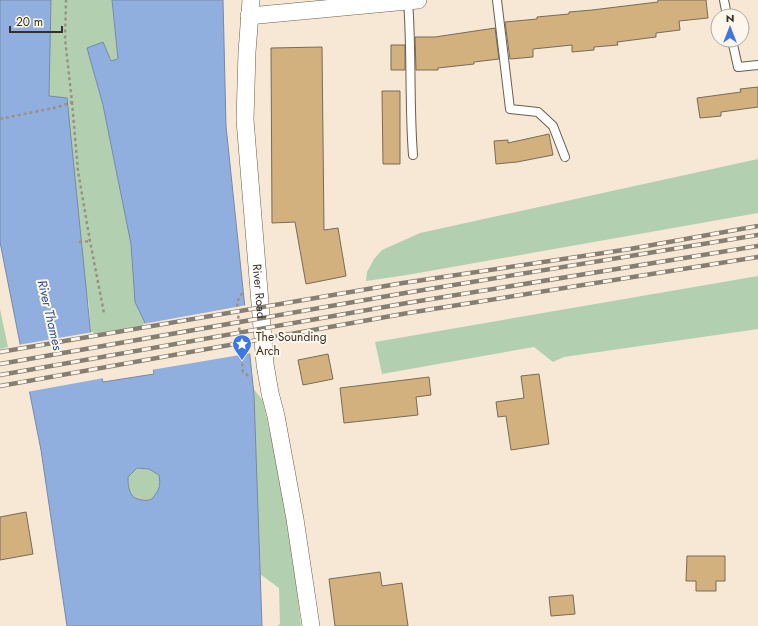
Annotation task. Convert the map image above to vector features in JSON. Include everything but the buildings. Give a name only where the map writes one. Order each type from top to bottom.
[{"type":"street","points":[[250,8],[413,0]]},
{"type":"street","name":"River Road","points":[[250,8],[247,52],[246,120],[265,364],[295,519],[311,626]]},
{"type":"lane","points":[[413,0],[410,29],[411,132],[413,155]]},
{"type":"lane","points":[[497,0],[510,109],[538,112],[553,126],[565,157]]},
{"type":"lane","points":[[734,48],[738,67],[758,64]]},
{"type":"path","points":[[66,0],[65,39],[78,171],[104,313]]},
{"type":"path","points":[[0,119],[58,107],[72,102]]},
{"type":"path","points":[[79,242],[90,241]]},
{"type":"green space","points":[[51,0],[112,0],[118,59],[111,61],[103,42],[87,48],[103,105],[131,244],[135,302],[147,327],[91,337],[89,305],[49,96]]},
{"type":"green space","points":[[758,159],[758,213],[366,281],[367,272],[374,259],[382,250],[420,233]]},
{"type":"green space","points":[[758,276],[758,329],[564,357],[553,362],[534,347],[382,374],[375,342]]},
{"type":"green space","points":[[0,309],[8,347],[0,349]]},
{"type":"green space","points":[[253,388],[263,401],[278,469],[294,566],[301,626],[277,626],[280,624],[279,588],[260,574]]},
{"type":"green space","points":[[137,468],[149,469],[159,475],[159,488],[152,499],[142,501],[138,500],[134,498],[130,492],[128,477]]},
{"type":"water","name":"River Thames","points":[[0,0],[51,0],[49,96],[67,98],[91,337],[103,382],[154,374],[147,327],[135,302],[131,244],[103,105],[87,48],[103,42],[111,61],[118,59],[112,0],[223,0],[226,126],[254,395],[262,626],[67,626],[41,450],[0,242]],"holes":[[[137,468],[149,469],[159,475],[159,488],[152,499],[138,499],[130,492],[128,477]]]},
{"type":"pier","points":[[247,305],[252,353],[151,370],[145,328],[143,324]]},
{"type":"pier","points":[[93,332],[104,378],[27,392],[18,345]]},
{"type":"railway","points":[[0,352],[403,283],[630,249],[758,226]]},
{"type":"railway","points":[[0,364],[405,293],[758,235]]},
{"type":"railway","points":[[0,375],[407,303],[758,246]]},
{"type":"railway","points":[[0,386],[408,313],[758,257]]},
{"type":"place","name":"The Sounding Arch","points":[[242,361]]}]
